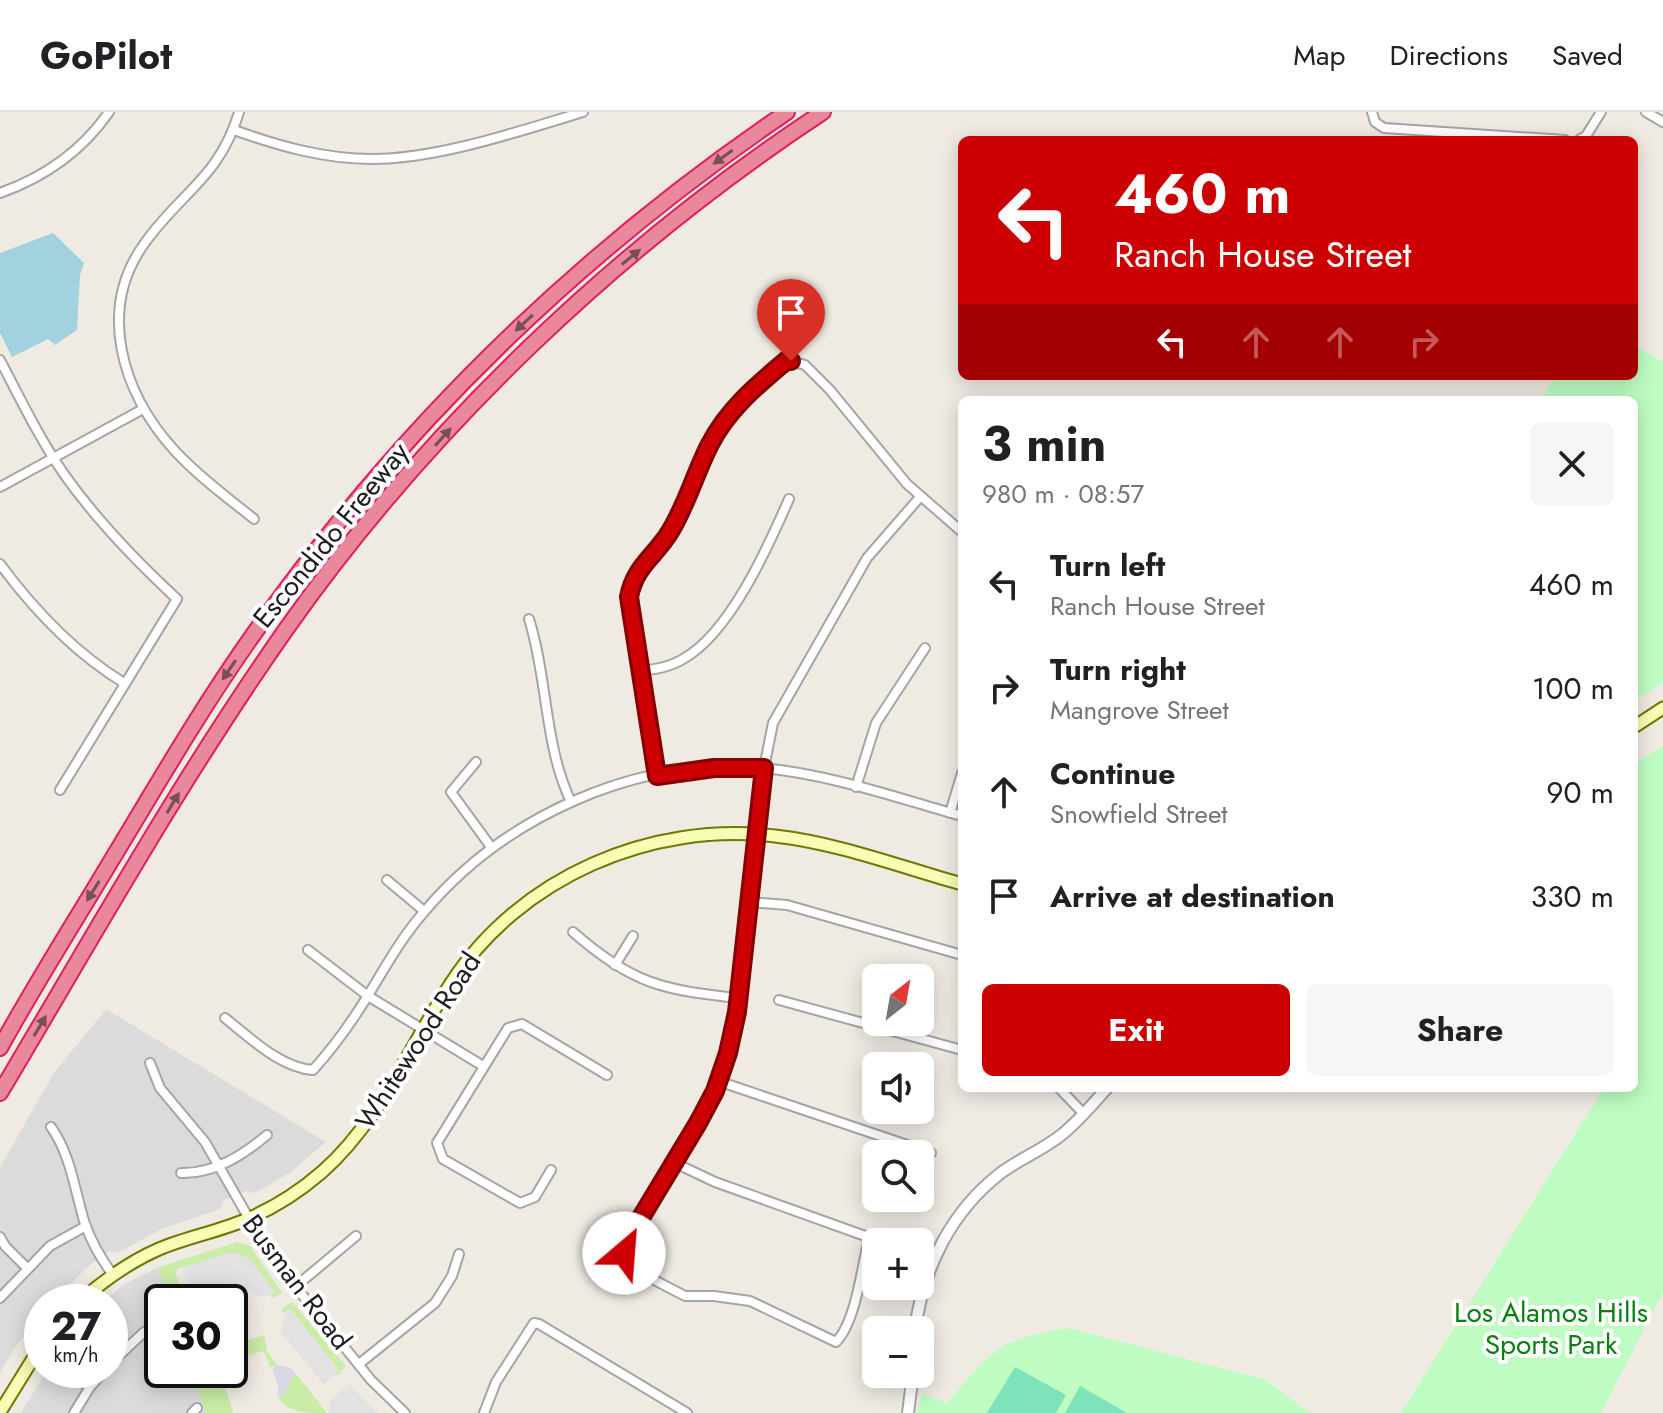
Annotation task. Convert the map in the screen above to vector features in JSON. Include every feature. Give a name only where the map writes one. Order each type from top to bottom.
[{"type":"highway","name":"Escondido Freeway","points":[[0,1048],[216,689],[350,507],[418,428],[493,351],[576,274],[663,201],[787,112]]},
{"type":"highway","name":"Escondido Freeway","points":[[0,1093],[222,723],[288,626],[387,501],[450,429],[567,313],[687,212],[823,112]]},
{"type":"main road","points":[[1638,724],[1663,708]]},
{"type":"main road","name":"Whitewood Road","points":[[102,1284],[160,1249],[247,1220],[307,1185],[349,1146],[374,1113],[451,983],[483,943],[518,910],[552,885],[600,860],[660,841],[715,833],[756,834],[822,845],[958,883]]},
{"type":"main road","points":[[0,1412],[24,1375]]},
{"type":"street","points":[[0,193],[31,180],[72,154],[109,112]]},
{"type":"street","points":[[239,112],[234,130],[210,171],[145,242],[124,281],[119,325],[126,371],[143,409],[176,452],[254,519]]},
{"type":"street","points":[[234,130],[305,151],[382,158],[448,149],[583,112]]},
{"type":"street","points":[[1372,112],[1375,122],[1384,128],[1505,136]]},
{"type":"street","points":[[1584,136],[1601,112]]},
{"type":"street","points":[[1646,112],[1663,122]]},
{"type":"street","points":[[0,360],[54,459],[105,527],[177,599],[60,790]]},
{"type":"street","points":[[657,776],[629,597],[632,580],[669,534],[686,503],[710,443],[742,398],[787,360],[805,365],[830,390],[920,497],[958,529]]},
{"type":"street","points":[[0,487],[143,409]]},
{"type":"street","points":[[862,1266],[844,1334],[836,1342],[750,1301],[685,1296],[635,1270],[623,1260],[625,1244],[698,1123],[728,1053],[738,998],[764,768],[773,723],[867,558],[920,497]]},
{"type":"street","points":[[641,671],[664,667],[683,659],[707,642],[731,611],[775,532],[789,499]]},
{"type":"street","points":[[0,564],[50,623],[124,683]]},
{"type":"street","points":[[529,619],[539,653],[554,755],[571,802]]},
{"type":"street","points":[[856,787],[876,723],[925,648]]},
{"type":"street","points":[[476,762],[451,792],[491,847]]},
{"type":"street","points":[[225,1018],[253,1041],[299,1069],[313,1070],[368,996],[424,911],[491,847],[571,802],[613,787],[657,776],[714,768],[764,768],[815,776],[958,815]]},
{"type":"street","points":[[950,813],[958,786]]},
{"type":"street","points":[[387,880],[424,911]]},
{"type":"street","points":[[749,902],[787,905],[958,954]]},
{"type":"street","points":[[573,932],[603,959],[644,981],[674,991],[738,998]]},
{"type":"street","points":[[615,965],[633,936]]},
{"type":"street","points":[[308,950],[368,996],[483,1066]]},
{"type":"street","points":[[779,1000],[958,1049]]},
{"type":"street","points":[[551,1170],[535,1197],[520,1203],[443,1159],[437,1143],[508,1028],[522,1024],[607,1075]]},
{"type":"street","name":"Busman Road","points":[[150,1063],[160,1088],[196,1129],[270,1255],[379,1390],[405,1413]]},
{"type":"street","points":[[718,1081],[893,1140]]},
{"type":"street","points":[[1063,1092],[1084,1114]]},
{"type":"street","points":[[934,1257],[951,1227],[977,1195],[1002,1172],[1060,1136],[1103,1092]]},
{"type":"street","points":[[51,1127],[62,1142],[86,1226],[98,1254],[113,1275]]},
{"type":"street","points":[[181,1173],[193,1174],[219,1167],[267,1135]]},
{"type":"street","points":[[675,1163],[715,1182],[862,1235]]},
{"type":"street","points":[[0,1298],[50,1246],[86,1226]]},
{"type":"street","points":[[295,1287],[356,1236]]},
{"type":"street","points":[[0,1237],[27,1268]]},
{"type":"street","points":[[359,1364],[435,1303],[452,1276],[459,1254]]},
{"type":"street","points":[[484,1413],[496,1382],[534,1323],[687,1413]]},
{"type":"street","points":[[128,1347],[144,1332]]},
{"type":"street","points":[[74,1413],[89,1388]]},
{"type":"street","points":[[908,1413],[911,1388]]},
{"type":"shaded area","points":[[106,1009],[326,1142],[291,1172],[255,1193],[245,1191],[224,1200],[220,1209],[162,1229],[117,1253],[110,1251],[70,1284],[24,1284],[24,1336],[0,1373],[0,1167],[54,1073]]},
{"type":"shaded area","points":[[232,1252],[249,1259],[275,1291],[270,1295],[256,1296],[254,1291],[248,1290],[248,1284],[187,1284],[182,1268]]},
{"type":"shaded area","points":[[159,1267],[164,1284],[144,1284],[144,1388],[197,1388],[206,1413],[21,1413],[36,1388],[128,1388],[128,1284],[125,1284]]},
{"type":"shaded area","points":[[289,1309],[340,1371],[324,1384],[279,1331],[283,1327],[284,1313]]},
{"type":"shaded area","points":[[281,1365],[292,1369],[297,1375],[291,1377],[293,1382],[288,1383],[286,1394],[278,1396],[272,1368]]},
{"type":"shaded area","points":[[350,1384],[378,1413],[329,1413],[330,1400]]},
{"type":"green space","points":[[1638,347],[1663,362],[1663,683],[1638,698],[1638,396],[1542,396],[1552,380],[1638,380]]},
{"type":"green space","name":"Los Alamos Hills Sports Park","points":[[1663,746],[1663,1292],[1601,1413],[1401,1413],[1602,1092],[1638,1092],[1638,762]]},
{"type":"green space","points":[[238,1242],[250,1246],[282,1293],[273,1298],[270,1295],[274,1292],[249,1259],[236,1253],[177,1269],[179,1284],[164,1284],[159,1267]]},
{"type":"green space","points":[[290,1303],[346,1366],[338,1375],[335,1374],[339,1370],[290,1309],[284,1313],[281,1309]]},
{"type":"green space","points":[[1069,1328],[1266,1380],[1311,1413],[917,1413],[922,1393],[947,1403],[975,1370],[998,1350],[1026,1337]]},
{"type":"green space","points":[[264,1335],[267,1351],[278,1366],[270,1367],[264,1351],[248,1356],[248,1340]]},
{"type":"green space","points":[[1015,1367],[1066,1395],[1056,1413],[987,1413]]},
{"type":"green space","points":[[297,1375],[327,1413],[298,1411],[281,1402],[278,1396],[286,1394],[291,1377]]},
{"type":"green space","points":[[1080,1386],[1127,1413],[1065,1413]]},
{"type":"green space","points":[[197,1388],[226,1388],[233,1413],[206,1413]]},
{"type":"water","points":[[53,233],[84,263],[80,275],[77,330],[55,345],[48,339],[12,357],[0,333],[0,253]]},
{"type":"route","points":[[624,1253],[625,1244],[715,1091],[728,1053],[737,1012],[764,768],[714,768],[657,776],[629,597],[632,580],[669,534],[686,503],[710,443],[742,398],[787,360],[791,361]]}]
